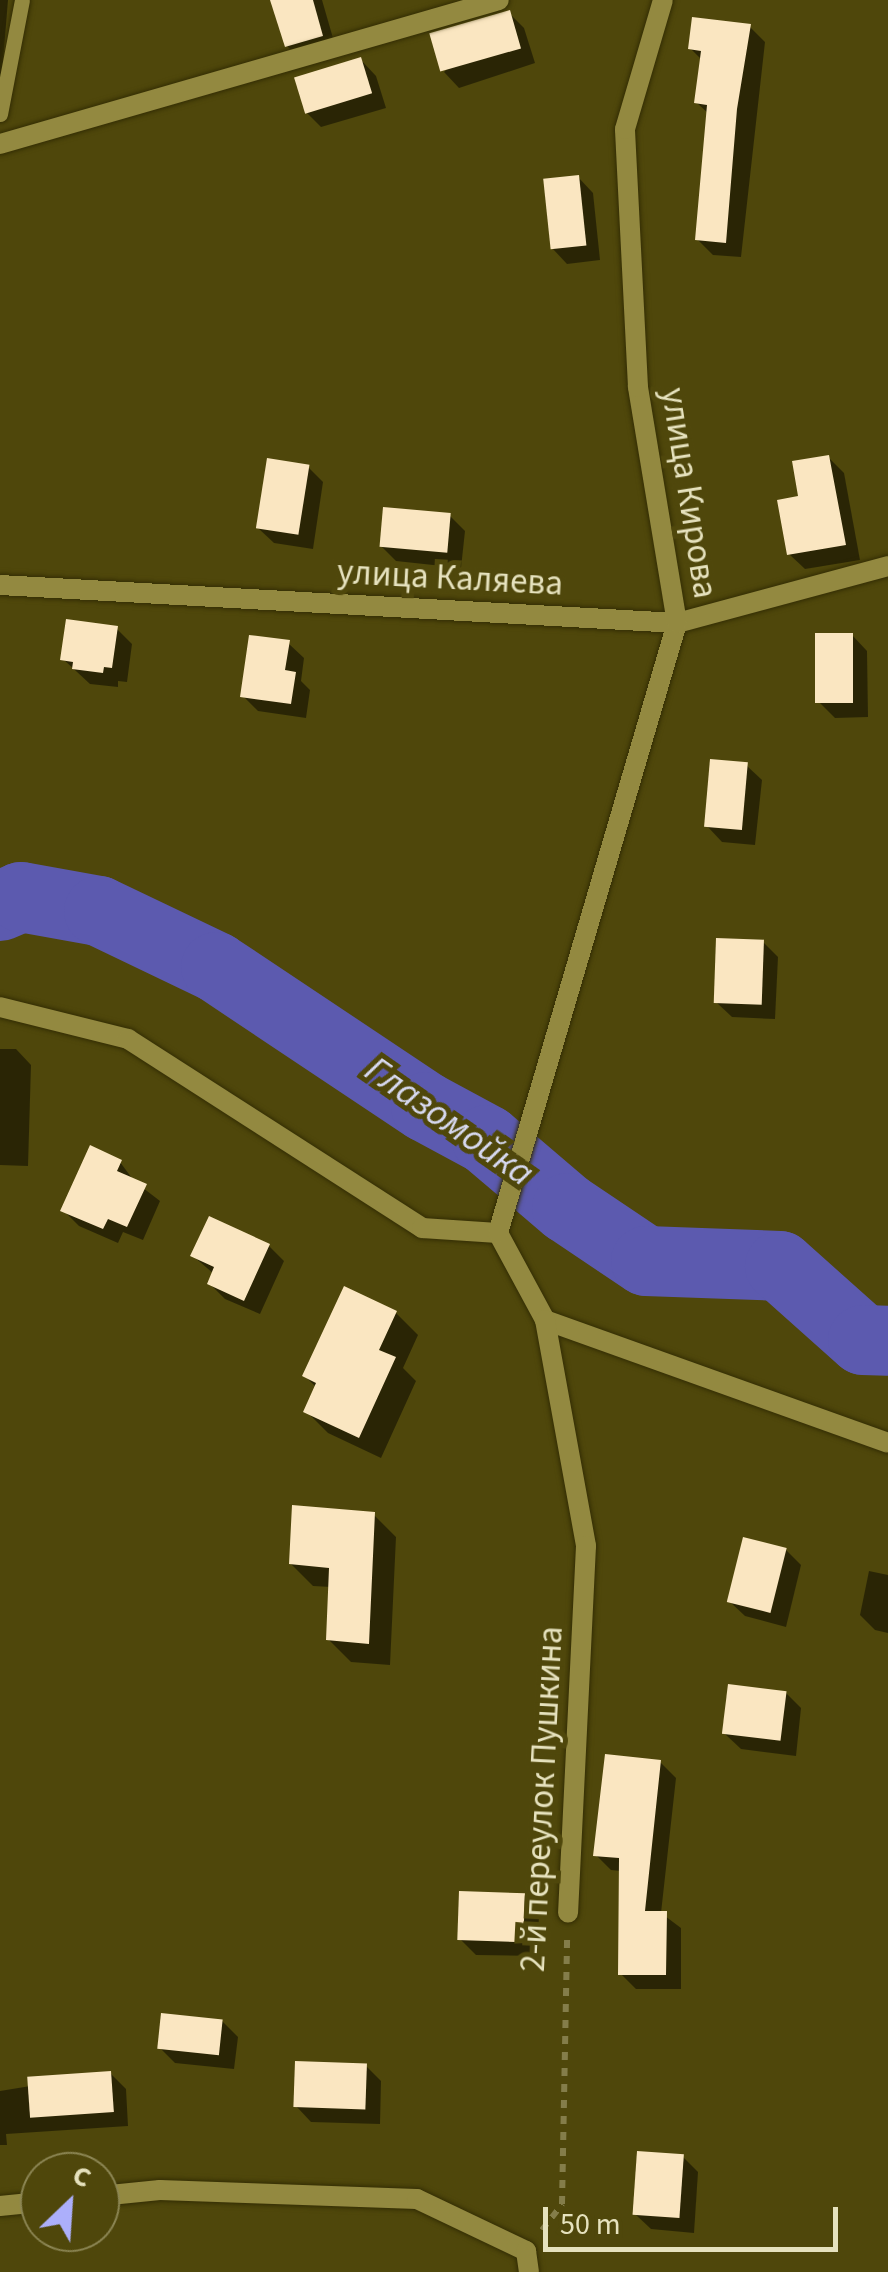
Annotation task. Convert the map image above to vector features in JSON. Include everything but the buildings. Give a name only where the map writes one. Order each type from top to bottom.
[{"type":"street","points":[[0,144],[500,0]]},
{"type":"street","name":"улица Кирова","points":[[498,1234],[677,623],[638,387],[624,129],[663,0]]},
{"type":"street","name":"улица Каляева","points":[[0,585],[677,623],[888,566]]},
{"type":"street","points":[[0,1007],[128,1039],[422,1228],[498,1234]]},
{"type":"street","name":"2-й переулок Пушкина","points":[[498,1234],[545,1320],[586,1546],[568,1913]]},
{"type":"street","points":[[545,1320],[888,1443]]},
{"type":"street","points":[[120,2194],[160,2190],[418,2199],[528,2261]]},
{"type":"lane","points":[[0,114],[22,0]]},
{"type":"path","name":"2-й переулок Пушкина","points":[[528,2261],[562,2204],[568,1913]]},
{"type":"waterway","name":"Глазомойка","points":[[0,906],[21,897],[99,911],[216,967],[426,1107],[487,1140],[567,1208],[646,1261],[780,1266],[863,1340],[888,1341]]}]
